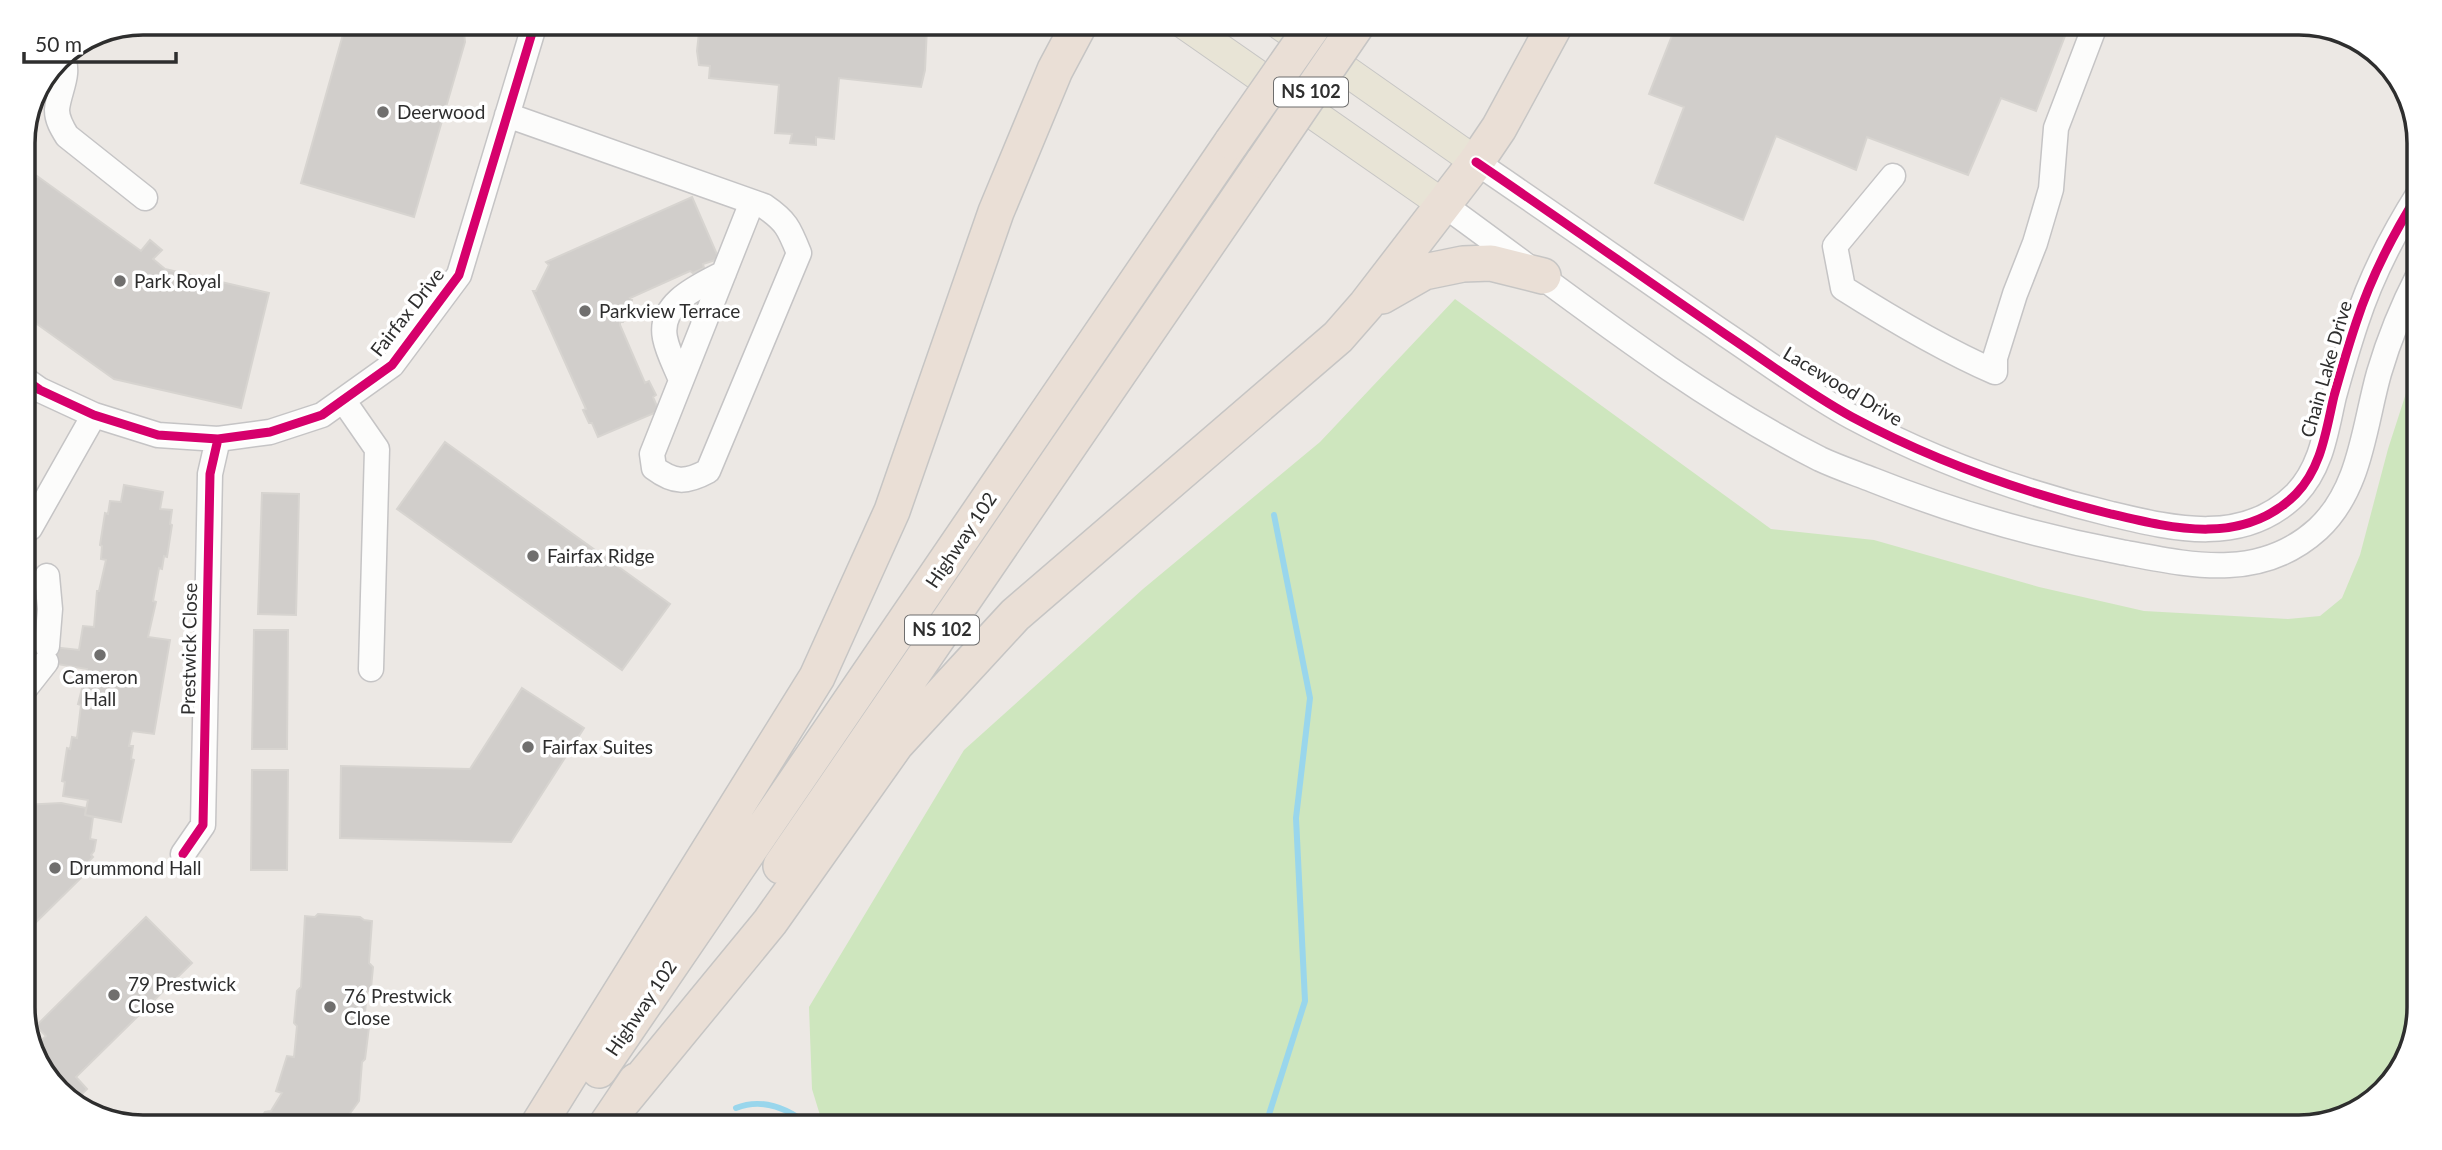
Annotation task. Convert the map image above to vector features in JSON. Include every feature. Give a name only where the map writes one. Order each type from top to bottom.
[{"type":"highway","points":[[544,1115],[817,677],[892,511],[996,212],[1055,70],[1074,35]]},
{"type":"highway","name":"Highway 102","points":[[568,1115],[1307,35]]},
{"type":"highway","name":"Highway 102","points":[[614,1114],[691,996],[1350,35]]},
{"type":"highway","points":[[614,1114],[769,922],[896,744],[1015,615],[1338,337],[1366,305],[1476,162],[1499,128],[1549,35]]},
{"type":"highway","points":[[1366,305],[1424,272],[1463,264],[1491,262],[1543,276]]},
{"type":"main road","points":[[1201,35],[1444,205]]},
{"type":"main road","name":"Lacewood Drive","points":[[1295,35],[1476,162]]},
{"type":"street","name":"Fairfax Drive","points":[[35,386],[94,415],[158,435],[218,439],[270,432],[322,415],[391,365],[459,275],[531,35]]},
{"type":"street","points":[[1893,176],[1835,246],[1843,288],[1894,320],[1965,359],[1995,372],[1995,358],[2052,190],[2056,128],[2091,35]]},
{"type":"street","points":[[67,67],[57,110],[59,123],[67,136],[145,198]]},
{"type":"street","points":[[507,115],[764,206],[783,219],[790,229],[799,253],[708,471],[692,480],[676,479],[654,468],[652,454],[752,202]]},
{"type":"street","name":"Lacewood Drive","points":[[1476,162],[1771,365],[1849,415],[1910,446],[1990,479],[2112,514],[2181,528],[2214,530],[2239,526]]},
{"type":"street","points":[[1444,205],[1665,364],[1760,426],[1823,460],[1902,492],[1988,520],[2076,543],[2180,563],[2224,567],[2261,561],[2306,538],[2326,520],[2346,492],[2369,419],[2379,373],[2407,300]]},
{"type":"street","name":"Chain Lake Drive","points":[[2239,526],[2278,508],[2306,482],[2322,446],[2344,360],[2372,281],[2387,247],[2407,213]]},
{"type":"street","points":[[681,380],[664,335],[667,320],[675,303],[692,290],[724,273]]},
{"type":"street","points":[[2344,360],[2379,373]]},
{"type":"street","points":[[343,400],[377,449],[371,669]]},
{"type":"street","points":[[35,519],[94,415]]},
{"type":"street","name":"Prestwick Close","points":[[183,854],[203,825],[209,474],[218,439]]},
{"type":"street","points":[[35,673],[47,654],[50,609],[47,576]]},
{"type":"green space","points":[[1455,299],[1771,529],[1874,540],[2039,587],[2144,611],[2288,619],[2320,616],[2342,598],[2360,555],[2388,449],[2407,390],[2407,1007],[2405,1028],[2393,1061],[2370,1088],[2347,1104],[2327,1111],[2299,1115],[820,1115],[812,1089],[809,1007],[964,750],[1143,589],[1320,442]]},
{"type":"building","name":"Deerwood","points":[[343,35],[464,35],[465,42],[414,217],[301,183]]},
{"type":"building","points":[[699,35],[927,35],[925,70],[921,87],[839,78],[834,139],[816,137],[816,145],[790,143],[792,134],[775,133],[779,85],[709,78],[710,66],[699,65]]},
{"type":"building","points":[[1672,35],[2065,35],[2036,111],[2001,98],[1968,175],[1867,137],[1856,170],[1776,136],[1743,220],[1655,183],[1684,107],[1649,94]]},
{"type":"building","name":"Park Royal","points":[[37,176],[141,251],[150,240],[162,250],[153,259],[165,269],[269,293],[241,408],[114,379],[35,323]]},
{"type":"building","name":"Parkview Terrace","points":[[692,197],[719,259],[703,264],[704,268],[693,273],[690,271],[630,298],[632,300],[620,325],[645,383],[649,381],[656,395],[653,397],[659,411],[598,437],[583,410],[586,409],[533,291],[536,291],[549,265],[546,262]]},
{"type":"building","name":"Fairfax Ridge","points":[[445,442],[670,604],[622,670],[397,509]]},
{"type":"building","name":"Cameron Hall","points":[[124,485],[163,492],[160,509],[172,510],[172,525],[167,557],[164,556],[162,569],[159,568],[153,601],[156,602],[148,637],[170,640],[154,734],[132,731],[129,746],[133,746],[131,759],[134,760],[121,822],[85,815],[88,800],[63,796],[65,782],[62,781],[67,748],[70,749],[72,737],[77,738],[81,705],[78,704],[87,669],[35,660],[35,645],[79,650],[83,626],[94,627],[97,591],[106,560],[101,559],[100,545],[105,513],[108,514],[110,501],[121,502]]},
{"type":"building","points":[[262,493],[299,494],[296,615],[258,614]]},
{"type":"building","points":[[254,630],[288,630],[287,749],[252,749]]},
{"type":"building","name":"Fairfax Suites","points":[[522,688],[584,728],[511,842],[340,838],[341,766],[470,769]]},
{"type":"building","points":[[252,770],[288,770],[287,870],[251,870]]},
{"type":"building","name":"Drummond Hall","points":[[61,803],[86,808],[85,815],[93,817],[90,839],[96,840],[91,855],[93,857],[85,865],[89,870],[35,923],[35,804]]},
{"type":"building","name":"76 Prestwick Close","points":[[318,914],[360,917],[372,921],[369,963],[373,967],[364,1023],[369,1027],[365,1059],[362,1062],[359,1101],[349,1115],[263,1115],[271,1111],[282,1093],[276,1091],[287,1056],[294,1057],[297,1026],[294,1023],[297,991],[301,987],[305,916],[315,917]]},
{"type":"building","name":"79 Prestwick Close","points":[[146,917],[192,963],[76,1077],[87,1089],[81,1095],[53,1067],[41,1041],[46,1036],[37,1025]]},
{"type":"waterway","points":[[1269,1115],[1305,1001],[1296,818],[1310,698],[1274,515]]},
{"type":"waterway","points":[[736,1108],[766,1104],[794,1115]]},
{"type":"cycle path","points":[[35,386],[94,415],[158,435],[218,439],[270,432],[322,415],[392,365],[459,275],[531,35]]},
{"type":"cycle path","points":[[1476,162],[1804,388],[1852,417],[1914,448],[2044,496],[2135,520],[2184,528],[2231,527],[2254,521],[2276,510],[2305,483],[2322,448],[2356,323],[2376,272],[2407,214]]},
{"type":"cycle path","points":[[183,854],[203,825],[210,474],[218,439]]},
{"type":"place","name":"Deerwood","points":[[383,112]]},
{"type":"place","name":"Park Royal","points":[[120,281]]},
{"type":"place","name":"Parkview Terrace","points":[[585,311]]},
{"type":"place","name":"Fairfax Ridge","points":[[533,556]]},
{"type":"place","name":"Cameron Hall","points":[[100,655]]},
{"type":"place","name":"Fairfax Suites","points":[[528,747]]},
{"type":"place","name":"Drummond Hall","points":[[55,868]]},
{"type":"place","name":"79 Prestwick Close","points":[[114,995]]},
{"type":"place","name":"76 Prestwick Close","points":[[330,1007]]}]
